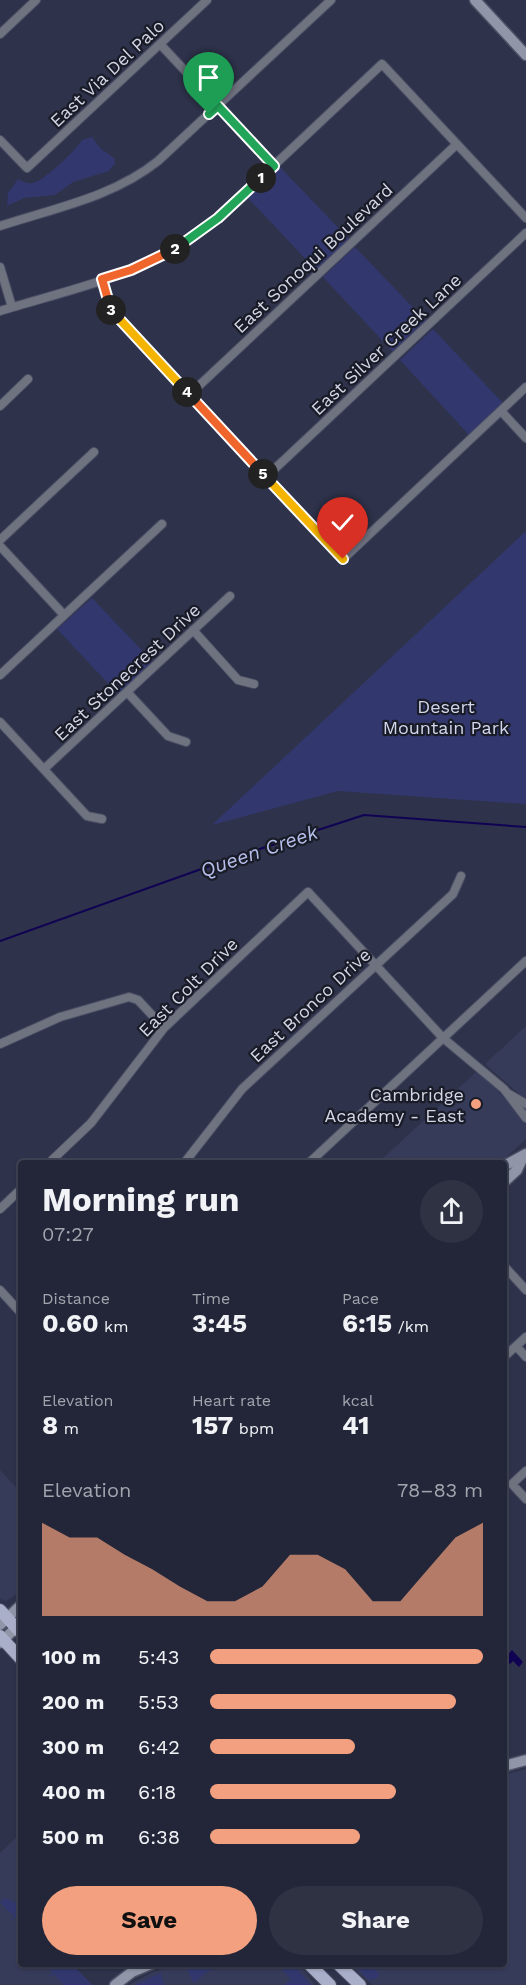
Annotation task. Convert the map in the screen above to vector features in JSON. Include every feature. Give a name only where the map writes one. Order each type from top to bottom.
[{"type":"main road","points":[[475,0],[526,55]]},
{"type":"main road","points":[[507,1164],[524,1155]]},
{"type":"main road","points":[[507,1179],[517,1170],[524,1155]]},
{"type":"main road","points":[[11,1623],[1,1640],[18,1656]]},
{"type":"main road","points":[[507,1765],[526,1760]]},
{"type":"main road","points":[[115,1985],[132,1972],[144,1967]]},
{"type":"main road","points":[[312,1967],[330,1985]]},
{"type":"main road","points":[[341,1967],[360,1985]]},
{"type":"street","points":[[0,34],[36,0]]},
{"type":"street","name":"East Via Del Palo","points":[[0,140],[27,168],[207,0]]},
{"type":"street","points":[[0,226],[106,193],[136,179],[331,0]]},
{"type":"street","points":[[160,44],[274,166]]},
{"type":"street","points":[[0,311],[102,279],[159,258],[192,239],[274,166],[382,64],[526,218]]},
{"type":"street","name":"East Sonoqui Boulevard","points":[[189,395],[457,144]]},
{"type":"street","name":"East Silver Creek Lane","points":[[266,477],[526,233]]},
{"type":"street","points":[[0,267],[12,307]]},
{"type":"street","points":[[102,279],[112,312],[343,559],[526,387]]},
{"type":"street","points":[[0,406],[28,380]]},
{"type":"street","points":[[501,411],[526,438]]},
{"type":"street","points":[[0,540],[94,452]]},
{"type":"street","points":[[0,675],[162,524]]},
{"type":"street","points":[[0,546],[64,615]]},
{"type":"street","name":"East Stonecrest Drive","points":[[44,769],[230,596]]},
{"type":"street","points":[[193,630],[238,680],[255,684]]},
{"type":"street","points":[[127,692],[168,736],[186,742]]},
{"type":"street","points":[[0,722],[87,816],[102,819]]},
{"type":"street","name":"East Bronco Drive","points":[[187,1160],[242,1089],[453,894],[461,876]]},
{"type":"street","name":"East Colt Drive","points":[[52,1160],[91,1123],[164,1028],[308,892],[376,965]]},
{"type":"street","points":[[312,1160],[526,961]]},
{"type":"street","points":[[376,965],[443,1038],[488,1073],[509,1094],[526,1118]]},
{"type":"street","points":[[0,1044],[60,1017],[129,997],[138,1000],[164,1028]]},
{"type":"street","points":[[509,1094],[526,1104]]},
{"type":"street","points":[[0,1209],[18,1192]]},
{"type":"street","points":[[507,1269],[526,1290]]},
{"type":"street","points":[[0,1290],[18,1310]]},
{"type":"street","points":[[507,1354],[526,1337]]},
{"type":"street","points":[[516,1346],[526,1357]]},
{"type":"street","points":[[526,1471],[512,1484],[526,1499]]},
{"type":"shaded area","points":[[526,1026],[526,1100],[485,1064]]},
{"type":"shaded area","name":"Cambridge Academy - East","points":[[476,1072],[495,1087],[526,1122],[526,1139],[503,1160],[381,1160]]},
{"type":"shaded area","points":[[0,1470],[18,1490],[18,1593],[6,1601],[0,1599]]},
{"type":"shaded area","points":[[512,1650],[523,1662],[519,1667],[513,1661],[510,1664],[507,1662],[507,1656]]},
{"type":"shaded area","points":[[526,1769],[526,1985],[372,1985],[352,1967],[507,1967],[507,1774]]},
{"type":"shaded area","points":[[18,1836],[18,1967],[75,1967],[92,1985],[0,1985],[0,1853]]},
{"type":"shaded area","points":[[170,1967],[301,1967],[315,1985],[129,1985],[153,1972]]},
{"type":"green space","points":[[92,137],[101,149],[114,158],[115,163],[109,171],[73,182],[55,195],[24,198],[7,206],[8,193],[18,179],[28,183],[37,182],[73,151],[82,140]]},
{"type":"green space","points":[[280,167],[349,239],[316,270],[248,198]]},
{"type":"green space","points":[[355,247],[426,321],[393,352],[323,277]]},
{"type":"green space","points":[[433,329],[503,403],[469,435],[400,360]]},
{"type":"green space","name":"Desert Mountain Park","points":[[526,531],[526,804],[338,791],[212,825]]},
{"type":"green space","points":[[92,598],[153,662],[119,695],[57,629]]},
{"type":"green space","points":[[4,1898],[18,1904],[18,1919],[16,1917],[11,1920],[16,1912],[12,1915],[0,1902]]},
{"type":"green space","points":[[48,1967],[75,1967],[92,1985],[63,1985],[54,1974],[48,1977],[52,1972]]},
{"type":"green space","points":[[189,1967],[218,1967],[208,1971],[194,1983],[187,1969]]},
{"type":"green space","points":[[279,1967],[296,1967],[311,1985],[284,1985],[291,1979]]},
{"type":"green space","points":[[357,1967],[372,1967],[380,1975],[368,1980]]},
{"type":"green space","points":[[161,1973],[164,1985],[134,1985]]},
{"type":"waterway","name":"Queen Creek","points":[[0,941],[232,858],[364,815],[526,827]]},
{"type":"place","name":"Cambridge Academy - East","points":[[476,1104]]},
{"type":"route","points":[[209,114],[218,106],[274,166],[192,239],[159,258],[102,279],[112,312],[343,559]]}]
